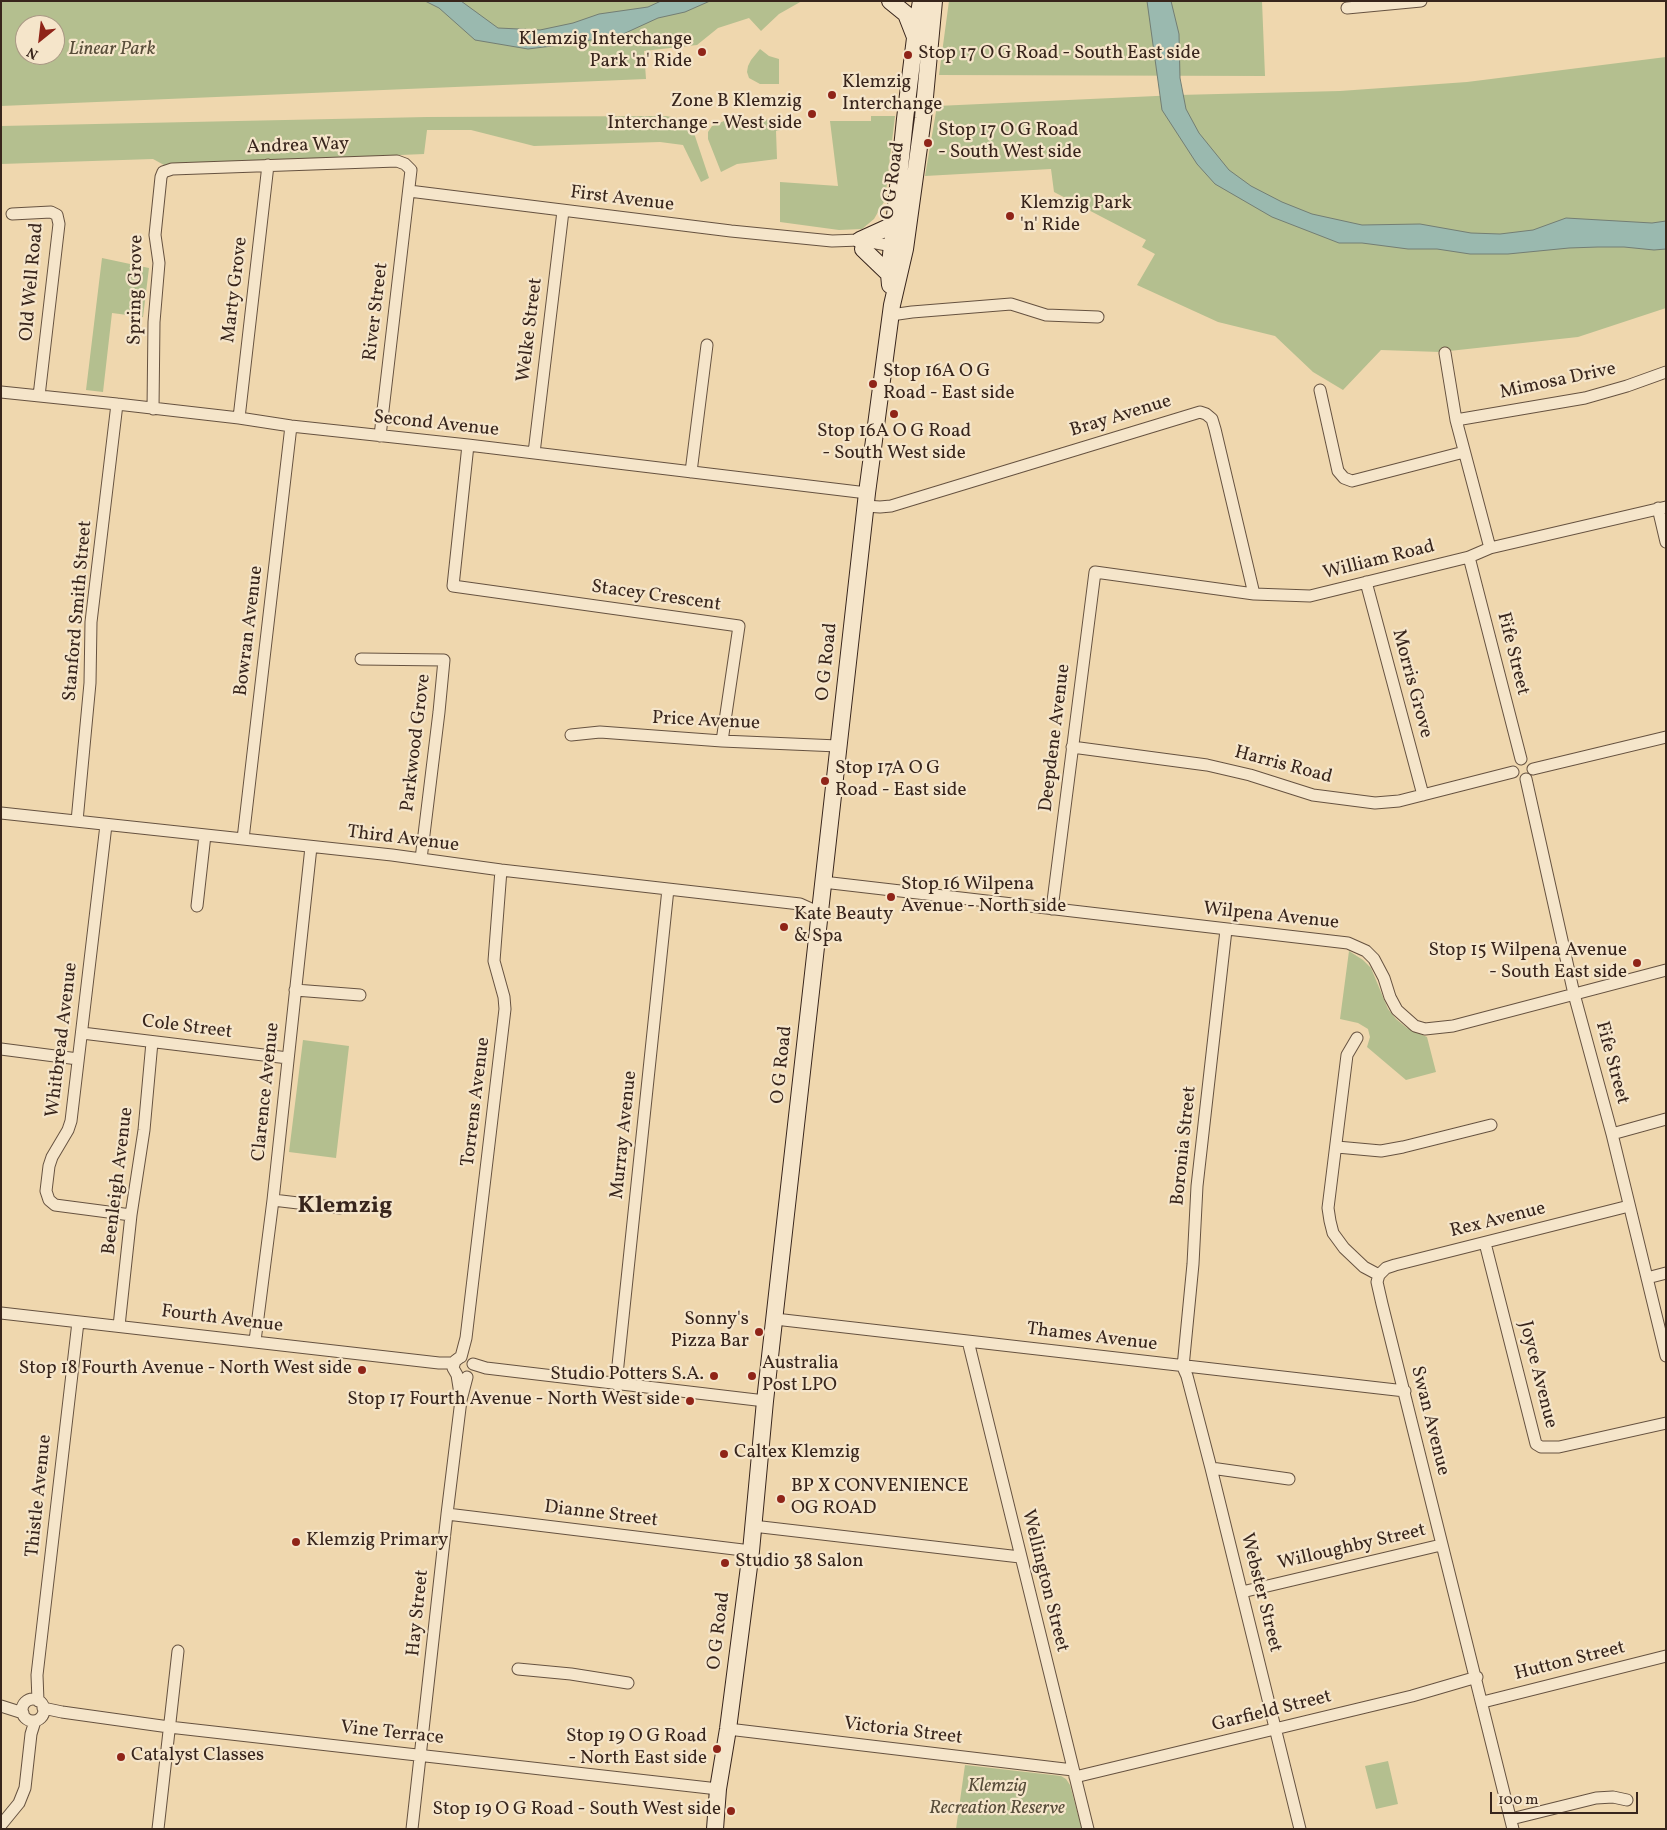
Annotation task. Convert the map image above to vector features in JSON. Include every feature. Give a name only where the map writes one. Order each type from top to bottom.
[{"type":"main road","points":[[890,1],[906,14],[915,37]]},
{"type":"main road","name":"O G Road","points":[[715,1829],[718,1789],[728,1729],[751,1551],[765,1401],[776,1319],[866,499],[892,310],[896,248],[894,225],[910,72],[921,1]]},
{"type":"main road","name":"O G Road","points":[[892,310],[889,274],[923,118],[934,1]]},
{"type":"main road","points":[[889,274],[861,244],[894,225]]},
{"type":"street","points":[[1347,8],[1394,2],[1421,1]]},
{"type":"street","name":"Andrea Way","points":[[163,172],[168,169],[397,161],[405,164],[411,170],[409,192]]},
{"type":"street","name":"Marty Grove","points":[[239,418],[268,166]]},
{"type":"street","name":"Spring Grove","points":[[153,409],[154,322],[159,263],[155,235],[163,172]]},
{"type":"street","name":"First Avenue","points":[[409,192],[731,231],[896,248]]},
{"type":"street","name":"River Street","points":[[380,436],[409,192]]},
{"type":"street","name":"Welke Street","points":[[534,453],[563,211]]},
{"type":"street","name":"Old Well Road","points":[[12,214],[51,212],[57,215],[59,224],[39,396]]},
{"type":"street","points":[[892,310],[912,312],[1011,304],[1046,315],[1098,317]]},
{"type":"street","points":[[691,472],[707,345]]},
{"type":"street","points":[[1445,353],[1456,420],[1490,548]]},
{"type":"street","name":"Mimosa Drive","points":[[1456,420],[1585,398],[1666,372]]},
{"type":"street","points":[[1320,390],[1338,471],[1344,478],[1352,481],[1464,452]]},
{"type":"street","name":"Second Avenue","points":[[1,392],[239,418],[291,426],[691,472],[866,499]]},
{"type":"street","name":"Stanford Smith Street","points":[[77,821],[90,683],[91,622],[118,404]]},
{"type":"street","name":"Bray Avenue","points":[[866,499],[880,507],[891,506],[1200,412],[1212,419],[1215,429],[1254,594]]},
{"type":"street","name":"Bowran Avenue","points":[[243,839],[291,426]]},
{"type":"street","name":"Stacey Crescent","points":[[468,445],[453,586],[739,626],[722,741]]},
{"type":"street","points":[[1662,508],[1666,542]]},
{"type":"street","name":"William Road","points":[[1095,572],[1254,594],[1310,596],[1469,557],[1490,548],[1662,508]]},
{"type":"street","name":"Fife Street","points":[[1469,557],[1521,759]]},
{"type":"street","name":"Deepdene Avenue","points":[[1052,909],[1095,572]]},
{"type":"street","name":"Morris Grove","points":[[1366,582],[1423,795]]},
{"type":"street","name":"Parkwood Grove","points":[[361,659],[444,660],[421,859]]},
{"type":"street","name":"Price Avenue","points":[[571,735],[600,732],[722,741],[838,746]]},
{"type":"street","points":[[1533,769],[1666,737]]},
{"type":"street","name":"Harris Road","points":[[1072,747],[1206,765],[1250,775],[1313,795],[1387,803],[1513,772]]},
{"type":"street","points":[[1521,759],[1530,762],[1533,769],[1530,777],[1522,780],[1516,777],[1513,772],[1515,763],[1521,759]]},
{"type":"street","name":"Fife Street","points":[[1526,779],[1574,994],[1612,1134],[1666,1356]]},
{"type":"street","name":"Third Avenue","points":[[1,813],[421,859],[800,904],[820,913]]},
{"type":"street","name":"Whitbread Avenue","points":[[106,825],[71,1121],[68,1130],[52,1157],[46,1191],[49,1200],[55,1205],[131,1215]]},
{"type":"street","points":[[197,906],[205,835]]},
{"type":"street","name":"Clarence Avenue","points":[[255,1341],[273,1200],[311,847]]},
{"type":"street","name":"Torrens Avenue","points":[[463,1367],[505,1009],[504,997],[494,962],[501,870]]},
{"type":"street","name":"Murray Avenue","points":[[616,1384],[668,889]]},
{"type":"street","name":"Third Avenue","points":[[800,904],[823,889]]},
{"type":"street","name":"Wilpena Avenue","points":[[823,889],[1052,909],[1348,943],[1366,951],[1378,966],[1397,1010],[1415,1026],[1425,1029],[1453,1026],[1666,970]]},
{"type":"street","name":"Boronia Street","points":[[1183,1367],[1193,1264],[1197,1186],[1226,930]]},
{"type":"street","points":[[295,990],[360,995]]},
{"type":"street","name":"Cole Street","points":[[82,1033],[288,1058]]},
{"type":"street","points":[[1357,1038],[1347,1055],[1328,1208],[1333,1233],[1344,1248],[1364,1267],[1379,1275]]},
{"type":"street","name":"Beenleigh Avenue","points":[[119,1326],[131,1215],[144,1130],[152,1042]]},
{"type":"street","points":[[1,1049],[78,1059]]},
{"type":"street","points":[[1612,1134],[1666,1119]]},
{"type":"street","points":[[1337,1147],[1381,1150],[1403,1148],[1491,1125]]},
{"type":"street","points":[[273,1200],[340,1208]]},
{"type":"street","name":"Rex Avenue","points":[[1379,1275],[1386,1268],[1394,1265],[1629,1206]]},
{"type":"street","name":"Joyce Avenue","points":[[1485,1243],[1536,1444],[1541,1448],[1559,1447],[1666,1423]]},
{"type":"street","points":[[1647,1278],[1666,1273]]},
{"type":"street","name":"Swan Avenue","points":[[1379,1275],[1377,1282],[1382,1304],[1512,1824]]},
{"type":"street","name":"Fourth Avenue","points":[[1,1313],[765,1401]]},
{"type":"street","name":"Thames Avenue","points":[[776,1319],[1405,1391]]},
{"type":"street","name":"Thistle Avenue","points":[[1,1825],[20,1803],[25,1788],[78,1322]]},
{"type":"street","name":"Wellington Street","points":[[968,1341],[1088,1829]]},
{"type":"street","name":"Hay Street","points":[[412,1829],[447,1514],[462,1400],[463,1367]]},
{"type":"street","name":"Webster Street","points":[[1183,1367],[1211,1468],[1300,1829]]},
{"type":"street","points":[[1211,1468],[1289,1479]]},
{"type":"street","name":"Dianne Street","points":[[447,1514],[751,1551]]},
{"type":"street","points":[[753,1526],[1020,1557]]},
{"type":"street","name":"Willoughby Street","points":[[1242,1592],[1441,1545]]},
{"type":"street","points":[[158,1829],[178,1651]]},
{"type":"street","name":"Hutton Street","points":[[1482,1702],[1666,1656]]},
{"type":"street","points":[[518,1669],[571,1674],[628,1683]]},
{"type":"street","name":"Garfield Street","points":[[1074,1774],[1412,1696],[1476,1677]]},
{"type":"street","name":"Vine Terrace","points":[[1,1705],[169,1727],[718,1789]]},
{"type":"street","name":"Victoria Street","points":[[728,1729],[1074,1774]]},
{"type":"street","points":[[1512,1824],[1596,1798],[1613,1797],[1627,1800]]},
{"type":"green space","name":"Linear Park","points":[[1,1],[802,1],[779,14],[761,31],[749,18],[718,28],[697,45],[644,51],[646,79],[1,106]]},
{"type":"green space","points":[[949,1],[1262,1],[1265,76],[939,75]]},
{"type":"green space","points":[[760,49],[769,56],[779,59],[779,84],[760,84],[749,78],[748,66]]},
{"type":"green space","points":[[1666,57],[1666,308],[1578,337],[1440,352],[1381,350],[1343,390],[1313,372],[1275,336],[1218,322],[1137,285],[1155,254],[1142,247],[1146,240],[1054,192],[1051,169],[925,176],[937,106],[1178,95],[1340,91],[1467,82]]},
{"type":"green space","points":[[666,116],[677,118],[687,123],[694,133],[709,178],[701,182],[683,145],[660,142],[534,146],[471,130],[427,130],[424,154],[164,165],[153,159],[1,164],[1,126],[427,117]]},
{"type":"green space","points":[[871,116],[895,116],[885,200],[874,219],[862,229],[839,230],[780,222],[780,182],[838,186],[830,121],[871,121]]},
{"type":"green space","points":[[780,119],[780,130],[776,131],[777,159],[737,164],[721,172],[708,139],[708,132],[712,126],[724,121]]},
{"type":"green space","points":[[102,258],[149,268],[143,317],[112,313],[103,392],[86,390]]},
{"type":"green space","points":[[1349,951],[1371,968],[1388,1009],[1396,1019],[1407,1028],[1427,1037],[1436,1072],[1406,1080],[1367,1047],[1370,1037],[1368,1029],[1358,1023],[1340,1019]]},
{"type":"green space","points":[[303,1040],[349,1046],[336,1158],[289,1152]]},
{"type":"green space","points":[[1388,1761],[1398,1804],[1376,1809],[1365,1766]]},
{"type":"green space","name":"Klemzig Recreation Reserve","points":[[965,1765],[1061,1776],[1070,1785],[1082,1829],[956,1829]]},
{"type":"water","points":[[425,1],[461,1],[498,28],[540,30],[573,23],[599,14],[648,7],[661,1],[710,1],[685,12],[658,18],[621,35],[528,49],[475,40],[439,8]]},
{"type":"water","points":[[1147,1],[1171,1],[1179,34],[1180,78],[1186,109],[1199,133],[1229,170],[1251,186],[1282,202],[1312,214],[1362,225],[1420,224],[1471,233],[1500,234],[1533,230],[1566,218],[1652,223],[1666,221],[1666,249],[1598,247],[1508,254],[1470,254],[1437,249],[1408,249],[1362,243],[1339,243],[1272,217],[1215,184],[1197,164],[1162,110]]},
{"type":"place","name":"Klemzig Interchange Park 'n' Ride","points":[[702,52]]},
{"type":"place","name":"Stop 17 O G Road - South East side","points":[[908,55]]},
{"type":"place","name":"Klemzig Interchange","points":[[832,95]]},
{"type":"place","name":"Zone B Klemzig Interchange - West side","points":[[812,114]]},
{"type":"place","name":"Stop 17 O G Road - South West side","points":[[928,143]]},
{"type":"place","name":"Klemzig Park 'n' Ride","points":[[1010,216]]},
{"type":"place","name":"Stop 16A O G Road - East side","points":[[873,384]]},
{"type":"place","name":"Stop 16A O G Road - South West side","points":[[894,414]]},
{"type":"place","name":"Stop 17A O G Road - East side","points":[[825,781]]},
{"type":"place","name":"Stop 16 Wilpena Avenue - North side","points":[[891,897]]},
{"type":"place","name":"Kate Beauty & Spa","points":[[784,927]]},
{"type":"place","name":"Stop 15 Wilpena Avenue - South East side","points":[[1637,963]]},
{"type":"place","name":"Sonny's Pizza Bar","points":[[759,1332]]},
{"type":"place","name":"Stop 18 Fourth Avenue - North West side","points":[[362,1370]]},
{"type":"place","name":"Studio Potters S.A.","points":[[714,1376]]},
{"type":"place","name":"Australia Post LPO","points":[[752,1376]]},
{"type":"place","name":"Stop 17 Fourth Avenue - North West side","points":[[690,1401]]},
{"type":"place","name":"Caltex Klemzig","points":[[724,1454]]},
{"type":"place","name":"BP X CONVENIENCE OG ROAD","points":[[781,1499]]},
{"type":"place","name":"Klemzig Primary","points":[[296,1542]]},
{"type":"place","name":"Studio 38 Salon","points":[[725,1563]]},
{"type":"place","name":"Stop 19 O G Road - North East side","points":[[717,1749]]},
{"type":"place","name":"Catalyst Classes","points":[[121,1757]]},
{"type":"place","name":"Stop 19 O G Road - South West side","points":[[731,1811]]},
{"type":"district","name":"Klemzig","points":[[345,1208]]}]
